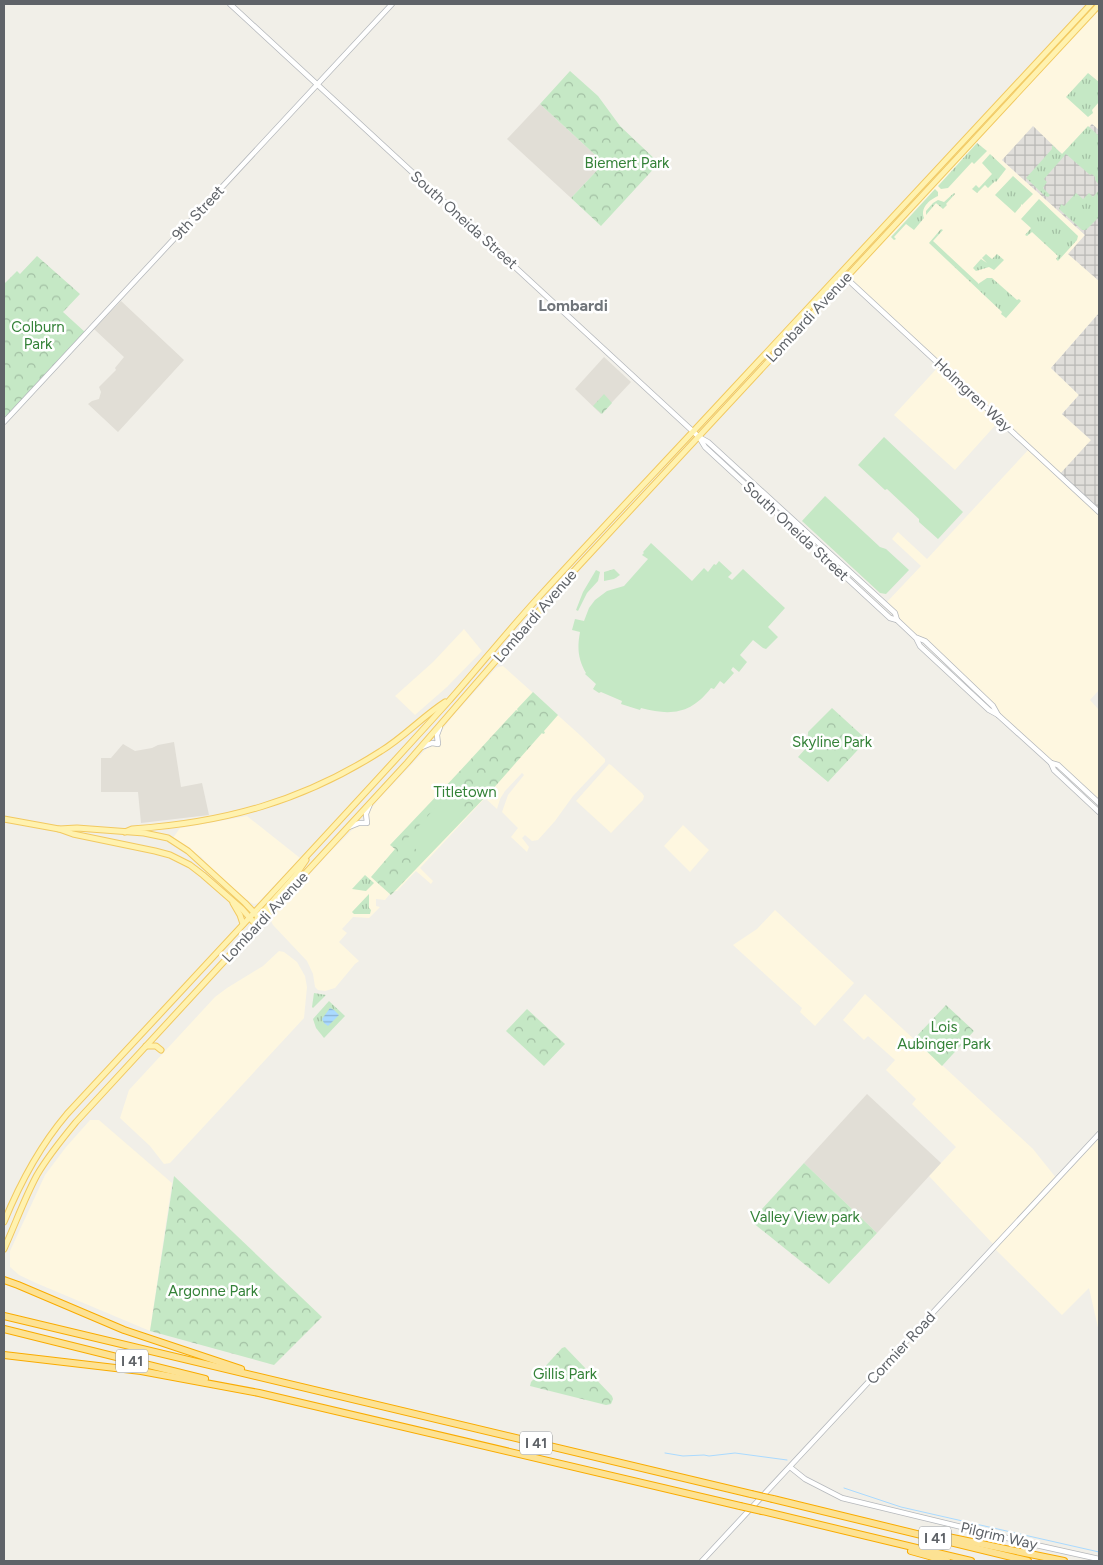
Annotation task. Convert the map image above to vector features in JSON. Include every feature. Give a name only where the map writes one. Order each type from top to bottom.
[{"type":"highway","points":[[4,1278],[148,1338],[297,1386]]},
{"type":"highway","name":"I 41","points":[[4,1316],[1028,1561]]},
{"type":"highway","name":"I 41","points":[[4,1329],[288,1399],[971,1561]]},
{"type":"highway","points":[[4,1355],[141,1371],[259,1392]]},
{"type":"highway","points":[[842,1515],[1064,1561]]},
{"type":"highway","points":[[852,1534],[947,1561]]},
{"type":"main road","name":"Lombardi Avenue","points":[[258,916],[309,853],[450,700],[534,603],[1092,4]]},
{"type":"main road","name":"Lombardi Avenue","points":[[4,1222],[26,1172],[40,1148],[55,1128],[243,924],[250,917],[258,916],[349,827],[422,747],[568,578],[1099,5]]},
{"type":"main road","points":[[1036,73],[1034,70],[1039,64],[1038,61]]},
{"type":"main road","points":[[125,832],[132,829],[179,825],[227,817],[293,797],[331,780],[381,751],[442,704],[450,700]]},
{"type":"main road","points":[[4,819],[59,829],[73,834],[174,857],[197,870],[232,900],[257,926]]},
{"type":"main road","points":[[59,829],[77,828],[156,834],[168,838],[178,844],[258,916],[257,926]]},
{"type":"main road","points":[[232,900],[243,924]]},
{"type":"main road","name":"Lombardi Avenue","points":[[4,1249],[28,1192],[51,1154],[76,1122],[257,926]]},
{"type":"main road","points":[[156,1035],[156,1046]]},
{"type":"main road","points":[[145,1046],[156,1046],[161,1050]]},
{"type":"street","name":"South Oneida Street","points":[[230,4],[699,436],[702,444],[713,455],[885,614],[897,620],[916,637],[920,646],[989,710],[998,715],[1051,763],[1054,770],[1099,812]]},
{"type":"street","name":"9th Street","points":[[4,422],[392,4]]},
{"type":"street","name":"Holmgren Way","points":[[846,278],[1099,512]]},
{"type":"street","points":[[422,747],[433,743],[438,744],[437,735],[440,726]]},
{"type":"street","name":"South Oneida Street","points":[[1051,763],[1058,765],[1099,803]]},
{"type":"street","points":[[349,827],[359,823],[367,823],[366,814],[370,803]]},
{"type":"street","name":"Cormier Road","points":[[702,1561],[1099,1134]]},
{"type":"street","name":"Pilgrim Way","points":[[790,1467],[805,1479],[842,1498],[1099,1559]]},
{"type":"shaded area","points":[[1099,9],[1099,130],[1092,124],[1063,155],[1002,160],[1085,235],[1069,254],[1099,281],[1099,313],[1051,368],[1079,395],[1062,414],[1091,440],[1099,512],[1099,690],[1090,700],[1099,710],[1099,803],[1058,765],[1051,763],[998,715],[993,706],[935,650],[915,637],[897,620],[895,613],[885,604],[921,566],[892,539],[898,532],[927,559],[1030,448],[1000,420],[955,470],[894,415],[940,365],[846,278],[1077,29]]},
{"type":"shaded area","points":[[540,104],[604,163],[571,198],[507,139]]},
{"type":"shaded area","points":[[1092,124],[1099,130],[1099,281],[1068,254],[1085,235],[1002,160],[1033,126],[1063,155]]},
{"type":"shaded area","points":[[121,301],[184,360],[118,432],[88,404],[99,399],[101,392],[99,387],[116,370],[115,368],[124,357],[94,329]]},
{"type":"shaded area","points":[[1099,313],[1099,512],[1059,475],[1091,440],[1062,414],[1079,395],[1051,368]]},
{"type":"shaded area","points":[[604,357],[631,382],[601,414],[575,389]]},
{"type":"shaded area","points":[[464,629],[482,651],[447,687],[415,715],[395,696],[433,662]]},
{"type":"shaded area","points":[[503,666],[581,736],[605,759],[605,762],[573,796],[538,840],[532,841],[525,835],[522,838],[529,847],[527,852],[511,837],[518,828],[502,812],[508,795],[524,775],[522,773],[505,791],[497,809],[485,798],[420,868],[433,881],[431,884],[416,871],[397,891],[390,894],[385,900],[376,899],[376,906],[380,907],[369,918],[353,917],[342,929],[347,933],[339,942],[359,961],[335,988],[325,991],[318,990],[315,987],[313,974],[307,961],[273,925],[271,921],[272,916],[356,826],[365,825],[369,820],[368,813],[379,799],[428,747],[432,745],[437,746],[441,742],[439,735],[451,718],[495,669]]},
{"type":"shaded area","points":[[174,742],[181,787],[202,783],[209,815],[141,823],[138,792],[101,792],[101,758],[111,758],[123,744],[135,751]]},
{"type":"shaded area","points":[[609,764],[644,796],[643,800],[611,833],[576,801]]},
{"type":"shaded area","points":[[247,816],[300,858],[258,903],[254,904],[218,875],[201,857],[173,838],[180,828]]},
{"type":"shaded area","points":[[683,825],[709,850],[690,872],[664,846]]},
{"type":"shaded area","points":[[775,910],[854,983],[815,1026],[800,1012],[802,1008],[733,945],[757,929]]},
{"type":"shaded area","points":[[279,951],[284,952],[297,962],[305,976],[307,987],[304,1018],[170,1163],[164,1164],[150,1146],[120,1118],[129,1090],[215,997],[263,966]]},
{"type":"shaded area","points":[[865,994],[1033,1149],[1057,1179],[1099,1134],[1099,1332],[1089,1288],[1062,1315],[994,1248],[995,1246],[929,1176],[956,1147],[912,1104],[916,1099],[886,1070],[895,1060],[868,1036],[864,1040],[843,1020]]},
{"type":"shaded area","points":[[867,1094],[941,1163],[877,1233],[804,1163]]},
{"type":"shaded area","points":[[90,1120],[99,1120],[172,1183],[150,1331],[36,1283],[19,1275],[10,1267],[10,1251],[45,1175]]},
{"type":"green space","name":"Biemert Park","points":[[570,71],[598,96],[620,126],[659,163],[601,226],[571,198],[604,163],[540,104]]},
{"type":"green space","points":[[1088,73],[1099,82],[1099,102],[1092,110],[1093,113],[1088,117],[1066,97]]},
{"type":"green space","points":[[1088,126],[1099,136],[1099,185],[1092,174],[1090,175],[1066,154],[1044,179],[1047,182],[1043,188],[1050,195],[1048,197],[1045,196],[1026,178],[1052,149],[1052,145],[1062,154]]},
{"type":"green space","points":[[977,143],[987,151],[974,164],[972,162],[948,188],[941,189],[938,186]]},
{"type":"green space","points":[[990,154],[1006,169],[996,182],[988,188],[985,185],[977,193],[972,189],[976,185],[979,188],[992,174],[982,163]]},
{"type":"green space","points":[[1013,176],[1033,194],[1021,204],[1015,213],[995,195]]},
{"type":"green space","points":[[935,189],[938,192],[938,196],[931,200],[924,208],[924,218],[914,230],[906,224],[894,237],[896,239],[894,240],[891,237]]},
{"type":"green space","points":[[1099,190],[1099,217],[1086,230],[1082,230],[1059,209],[1061,204],[1064,206],[1076,193],[1083,199],[1089,193],[1093,197]]},
{"type":"green space","points":[[954,193],[943,209],[936,203],[926,215],[926,211],[933,203],[938,200],[944,202]]},
{"type":"green space","points":[[1039,199],[1078,236],[1077,240],[1058,261],[1056,259],[1058,256],[1032,232],[1027,236],[1025,235],[1031,228],[1021,219]]},
{"type":"green space","points":[[941,229],[943,230],[933,241],[978,284],[987,278],[992,278],[1017,300],[1021,301],[1006,318],[1001,314],[1002,312],[929,243]]},
{"type":"green space","points":[[986,254],[992,259],[997,254],[1004,260],[994,270],[989,267],[976,271],[973,268],[981,259],[987,263],[982,258]]},
{"type":"green space","name":"Colburn Park","points":[[37,256],[80,294],[63,312],[86,333],[7,418],[4,414],[4,284],[17,271],[20,274]]},
{"type":"green space","points":[[604,394],[612,403],[602,414],[593,406]]},
{"type":"green space","points":[[884,437],[963,512],[938,539],[887,489],[885,490],[858,465]]},
{"type":"green space","points":[[825,496],[880,547],[886,549],[909,570],[886,594],[880,593],[802,521]]},
{"type":"green space","points":[[651,543],[692,581],[704,568],[708,572],[719,561],[732,573],[728,577],[732,580],[743,569],[785,608],[768,627],[778,637],[766,649],[753,640],[740,655],[747,662],[739,672],[733,667],[731,670],[734,673],[724,684],[720,681],[714,689],[711,688],[696,703],[680,711],[662,712],[641,708],[640,710],[621,704],[622,701],[593,689],[596,684],[585,674],[581,663],[578,648],[580,632],[572,630],[575,619],[584,621],[589,608],[595,600],[607,591],[624,586],[648,559],[642,555]]},
{"type":"green space","points":[[614,569],[620,575],[614,579],[604,581],[604,572]]},
{"type":"green space","points":[[596,570],[600,572],[598,581],[587,593],[578,611],[576,610],[583,592]]},
{"type":"green space","name":"Titletown","points":[[533,692],[558,715],[544,731],[545,733],[542,733],[491,791],[391,895],[371,877],[395,849],[390,845],[516,710],[518,711],[517,709]]},
{"type":"green space","name":"Skyline Park","points":[[832,708],[867,740],[828,782],[798,757],[807,747],[808,732]]},
{"type":"green space","points":[[843,735],[852,744],[844,753],[835,744]]},
{"type":"green space","points":[[445,797],[464,815],[425,858],[406,840]]},
{"type":"green space","points":[[365,875],[374,883],[366,891],[352,889]]},
{"type":"green space","points":[[369,894],[370,914],[354,914],[352,912]]},
{"type":"green space","points":[[314,993],[326,995],[313,1008],[312,1007]]},
{"type":"green space","points":[[329,1001],[345,1016],[324,1038],[316,1028],[313,1019]]},
{"type":"green space","name":"Lois Aubinger Park","points":[[946,1005],[974,1031],[942,1066],[914,1039]]},
{"type":"green space","points":[[527,1009],[565,1044],[544,1066],[506,1031]]},
{"type":"green space","name":"Valley View park","points":[[804,1163],[877,1233],[829,1284],[752,1222]]},
{"type":"green space","name":"Argonne Park","points":[[174,1176],[322,1317],[274,1365],[150,1331]]},
{"type":"green space","name":"Gillis Park","points":[[565,1347],[612,1396],[611,1404],[606,1405],[530,1386],[531,1382]]},
{"type":"water","points":[[330,1008],[339,1015],[328,1026],[322,1019]]},
{"type":"waterway","points":[[665,1453],[683,1456],[735,1453],[787,1460]]},
{"type":"waterway","points":[[844,1488],[901,1507],[1099,1552]]},
{"type":"district","name":"Lombardi","points":[[573,305]]}]
